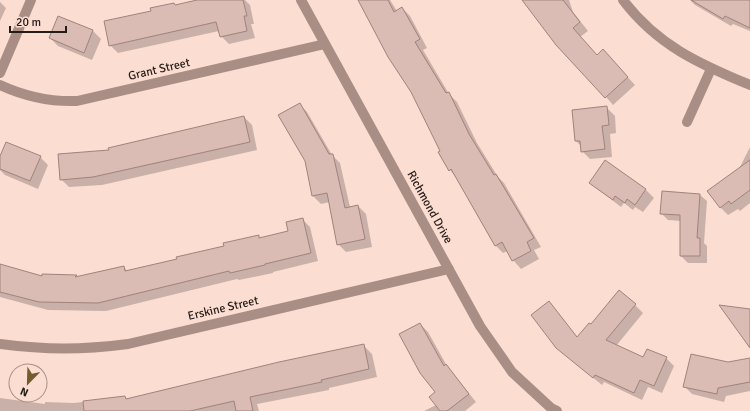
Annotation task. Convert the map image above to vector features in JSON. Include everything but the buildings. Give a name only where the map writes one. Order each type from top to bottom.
[{"type":"street","points":[[0,73],[30,0]]},
{"type":"street","name":"Richmond Drive","points":[[301,0],[480,326],[512,372],[551,408],[557,411]]},
{"type":"street","points":[[623,0],[650,30],[665,43],[711,69],[750,85]]},
{"type":"street","name":"Grant Street","points":[[0,85],[39,100],[55,102],[77,101],[325,44]]},
{"type":"street","points":[[687,122],[711,69]]},
{"type":"street","name":"Erskine Street","points":[[0,344],[42,349],[92,349],[128,344],[449,269]]}]
